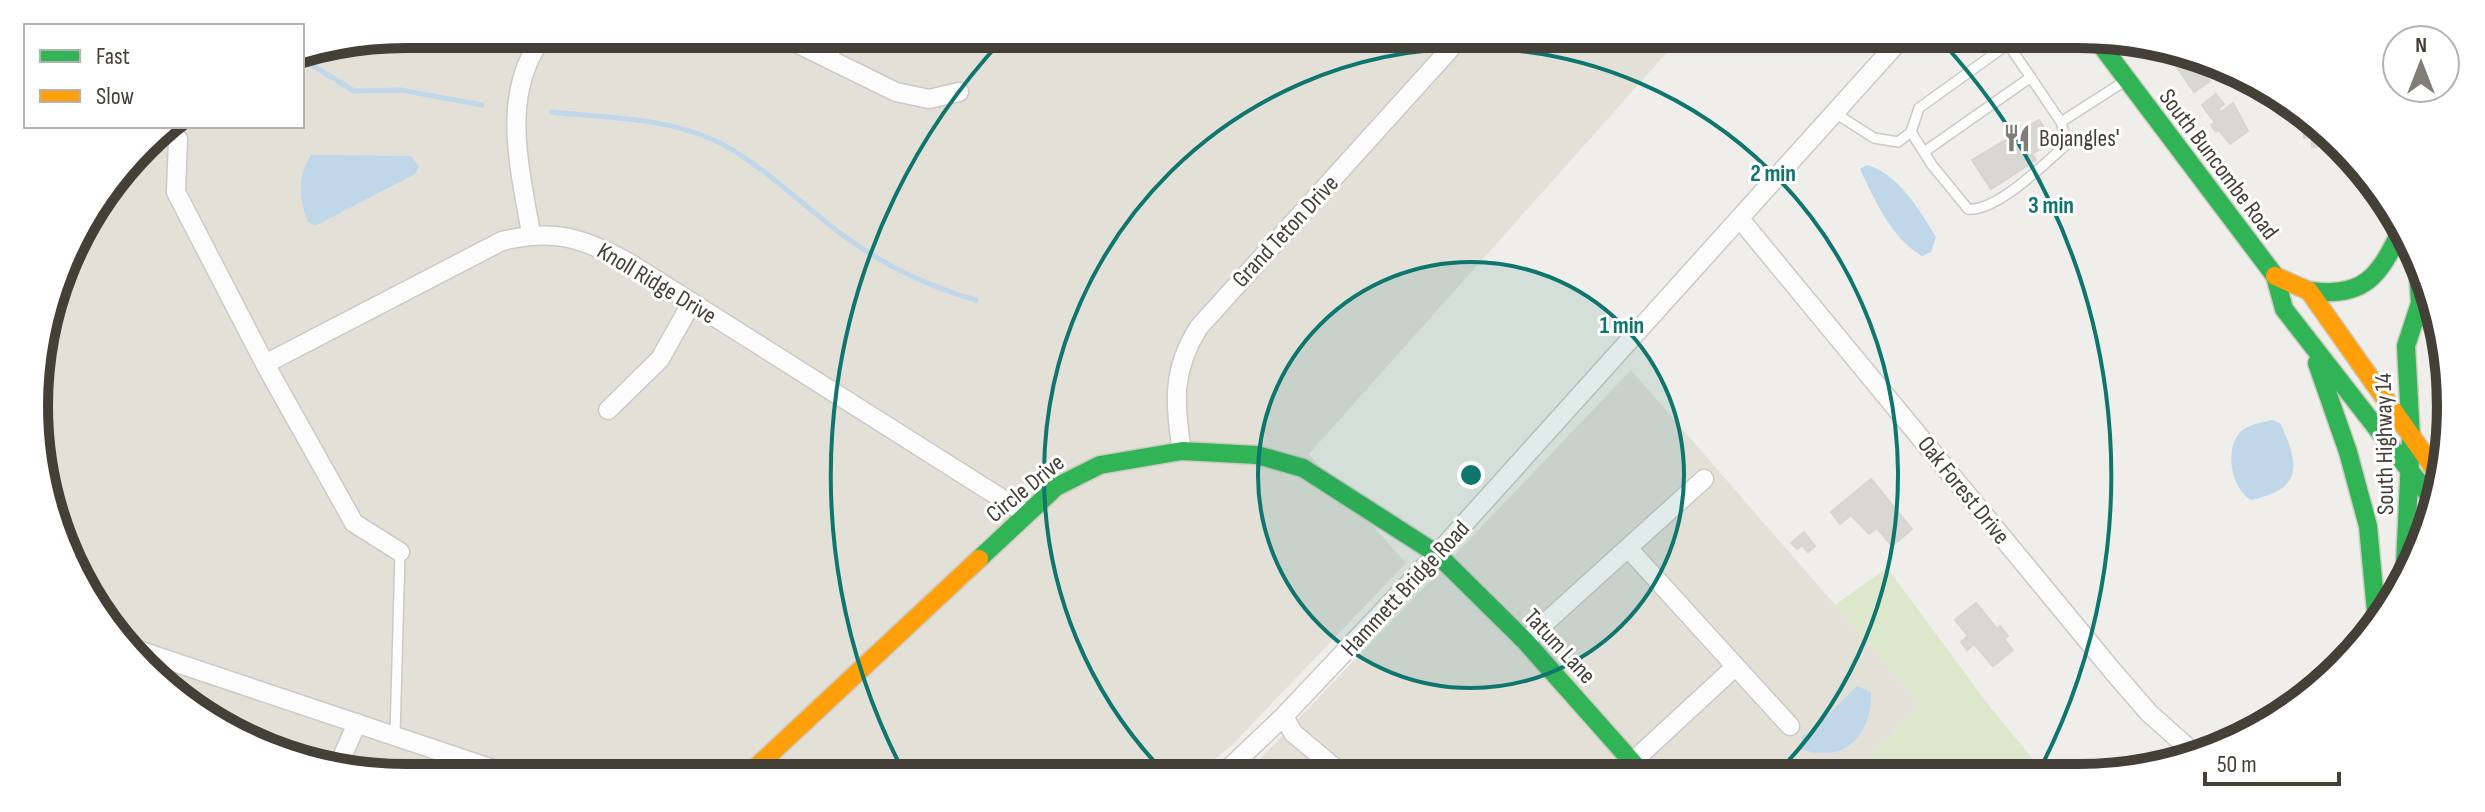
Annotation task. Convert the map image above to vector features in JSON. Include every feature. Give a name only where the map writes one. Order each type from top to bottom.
[{"type":"main road","name":"South Buncombe Road","points":[[2104,49],[2275,276],[2284,309],[2426,492]]},
{"type":"main road","points":[[2309,291],[2331,296],[2361,287],[2382,270],[2396,240]]},
{"type":"main road","name":"South Buncombe Road","points":[[2275,276],[2309,291]]},
{"type":"main road","points":[[2309,291],[2432,466]]},
{"type":"main road","name":"South Highway 14","points":[[2406,552],[2411,438],[2406,346],[2420,296]]},
{"type":"main road","name":"South Highway 14","points":[[2420,303],[2424,311]]},
{"type":"main road","points":[[2313,347],[2368,526],[2376,607]]},
{"type":"main road","name":"Circle Drive","points":[[760,764],[1056,487],[1088,469],[1182,451],[1257,455],[1303,468],[1437,554]]},
{"type":"main road","name":"Tatum Lane","points":[[1437,554],[1525,641],[1634,764]]},
{"type":"street","points":[[531,234],[517,149],[516,115],[520,83],[534,48]]},
{"type":"street","points":[[807,48],[896,92],[929,99],[959,92]]},
{"type":"street","points":[[827,58],[832,48]]},
{"type":"street","name":"Grand Teton Drive","points":[[1182,451],[1174,392],[1181,359],[1199,327],[1451,48]]},
{"type":"street","name":"Hammett Bridge Road","points":[[1233,764],[1284,716],[1437,554],[1893,48]]},
{"type":"street","points":[[178,139],[176,192],[265,364],[354,523],[400,552]]},
{"type":"street","name":"Oak Forest Drive","points":[[1740,219],[2124,684],[2149,713],[2187,747]]},
{"type":"street","name":"Knoll Ridge Drive","points":[[265,364],[502,241],[531,234],[558,234],[588,241],[628,262],[1026,514]]},
{"type":"street","points":[[608,410],[660,359],[692,302]]},
{"type":"street","points":[[1525,641],[1704,479]]},
{"type":"street","points":[[1628,548],[1790,726]]},
{"type":"street","points":[[148,653],[478,764]]},
{"type":"street","points":[[1642,764],[1735,667]]},
{"type":"street","points":[[1284,716],[1293,733],[1330,764]]},
{"type":"street","points":[[342,758],[357,723]]},
{"type":"lane","points":[[1835,113],[1874,138],[1898,142],[1911,132],[1919,108],[2002,48]]},
{"type":"lane","points":[[1911,132],[1968,209],[1980,210],[2025,180],[2067,144],[2061,122],[2011,48]]},
{"type":"lane","points":[[1924,152],[2031,77]]},
{"type":"lane","points":[[2061,122],[2126,80]]},
{"type":"lane","points":[[395,736],[400,552]]},
{"type":"shaded area","points":[[406,48],[1671,48],[1309,454],[1406,563],[1231,746],[1208,764],[406,764],[336,757],[269,737],[207,704],[153,659],[108,605],[75,543],[55,476],[48,406],[55,336],[75,269],[96,227],[122,188],[181,128],[304,128],[304,63],[359,51]]},
{"type":"shaded area","points":[[1631,370],[1921,704],[1864,764],[1256,764]]},
{"type":"green space","points":[[1887,568],[1990,707],[2037,764],[1864,764],[1921,704],[1835,605]]},
{"type":"water","points":[[311,155],[411,156],[419,167],[415,174],[315,226],[308,222],[301,196],[303,172]]},
{"type":"water","points":[[1867,165],[1889,176],[1916,205],[1936,237],[1931,252],[1922,256],[1893,229],[1860,169]]},
{"type":"water","points":[[2272,420],[2280,423],[2287,438],[2293,463],[2292,473],[2280,489],[2251,500],[2235,480],[2231,462],[2233,444],[2244,429]]},
{"type":"water","points":[[1857,686],[1871,692],[1870,707],[1867,721],[1853,743],[1831,753],[1801,749],[1802,736],[1812,731]]},
{"type":"building","points":[[2172,60],[2202,70],[2210,81],[2194,92]]},
{"type":"building","points":[[2216,94],[2224,104],[2218,109],[2221,112],[2233,103],[2248,131],[2230,144],[2219,130],[2216,132],[2211,125],[2215,123],[2202,105]]},
{"type":"building","points":[[2039,120],[2053,141],[2032,154],[2036,160],[1991,189],[1972,160]]},
{"type":"building","points":[[2303,127],[2324,146],[2312,147],[2311,137],[2304,138]]},
{"type":"building","points":[[1871,479],[1912,529],[1892,546],[1877,528],[1869,534],[1851,515],[1840,524],[1831,512]]},
{"type":"building","points":[[1804,532],[1815,546],[1808,552],[1802,545],[1797,549],[1791,543]]},
{"type":"building","points":[[1976,603],[1997,629],[2000,626],[2008,636],[2004,639],[2013,650],[1993,666],[1974,644],[1967,650],[1961,642],[1968,636],[1955,620]]},
{"type":"waterway","points":[[307,62],[354,91],[401,90],[482,105]]},
{"type":"waterway","points":[[551,112],[657,123],[718,142],[766,173],[872,255],[922,281],[976,300]]},
{"type":"traffic: fast","points":[[2104,49],[2275,276],[2284,309],[2427,492]]},
{"type":"traffic: fast","points":[[2309,291],[2343,291],[2367,281],[2377,272],[2396,240]]},
{"type":"traffic: fast","points":[[2406,552],[2411,438],[2406,346],[2420,296]]},
{"type":"traffic: fast","points":[[2420,303],[2424,311]]},
{"type":"traffic: fast","points":[[2317,363],[2348,452],[2368,526],[2376,607]]},
{"type":"traffic: fast","points":[[979,559],[1056,487],[1100,465],[1182,451],[1257,455],[1303,468],[1437,554],[1525,641],[1634,764]]},
{"type":"traffic: slow","points":[[2275,276],[2309,291],[2432,465]]},
{"type":"traffic: slow","points":[[760,764],[979,559]]},
{"type":"place","name":"Bojangles'","points":[[2017,138]]}]
